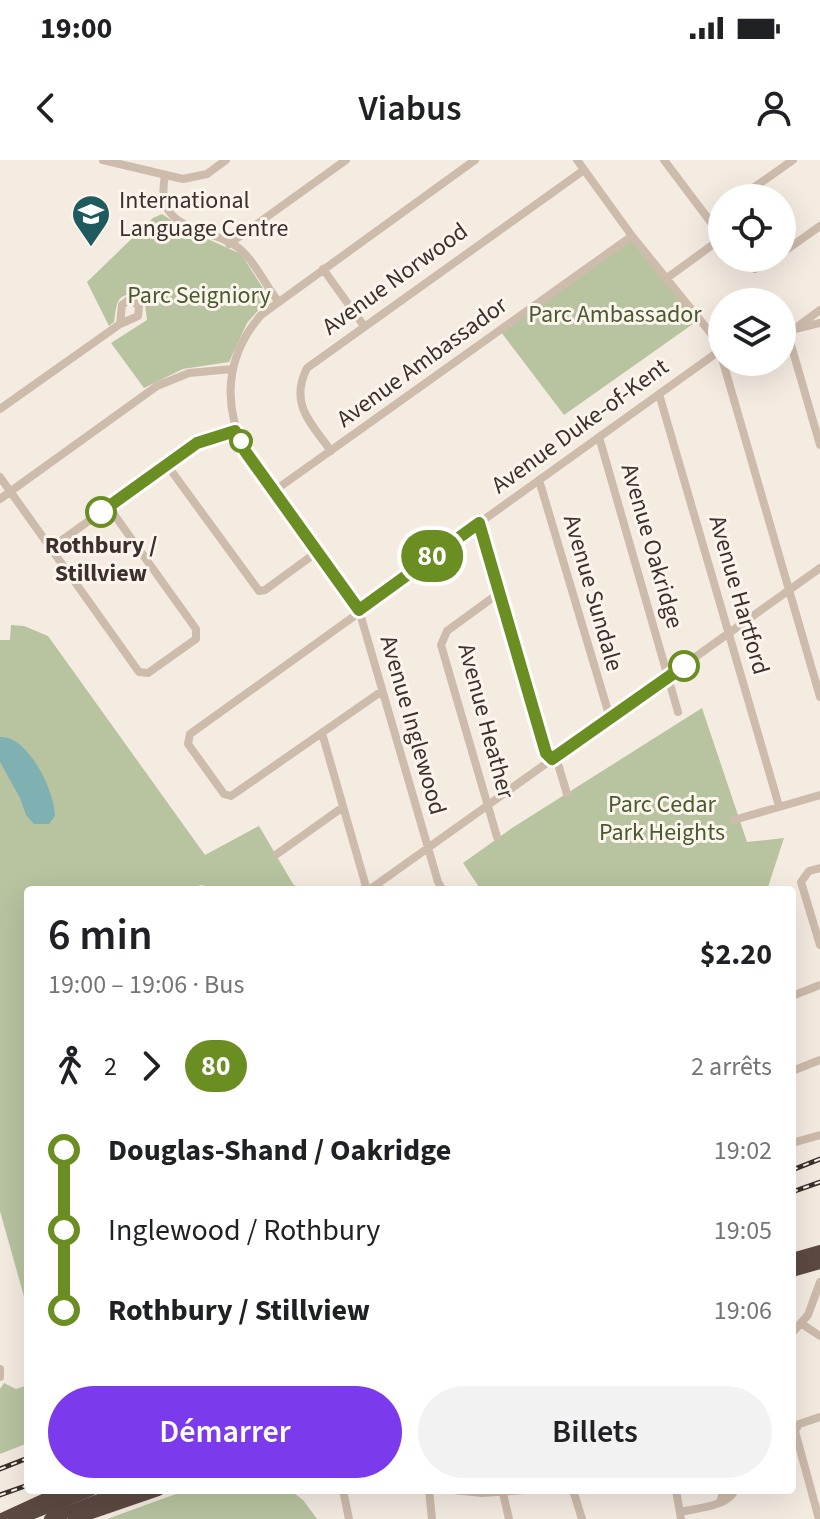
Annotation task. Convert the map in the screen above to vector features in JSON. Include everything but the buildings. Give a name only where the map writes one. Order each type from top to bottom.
[{"type":"highway","points":[[796,1258],[820,1251]]},
{"type":"highway","points":[[796,1270],[820,1263]]},
{"type":"highway","points":[[2,1519],[56,1494]]},
{"type":"highway","points":[[18,1519],[81,1494]]},
{"type":"highway","points":[[50,1519],[114,1494]]},
{"type":"highway","points":[[74,1519],[146,1494]]},
{"type":"street","points":[[103,160],[134,164],[165,176],[183,179],[196,178],[226,160]]},
{"type":"street","points":[[229,244],[346,160]]},
{"type":"street","points":[[0,499],[157,386],[189,373],[232,369],[239,346],[251,327],[278,301],[475,160]]},
{"type":"street","points":[[577,160],[632,236],[708,330]]},
{"type":"street","points":[[664,160],[708,219]]},
{"type":"street","points":[[759,184],[793,160]]},
{"type":"street","name":"Avenue Norwood","points":[[331,451],[304,413],[300,399],[301,380],[307,368],[584,170]]},
{"type":"street","points":[[165,176],[163,197],[173,217],[242,252],[278,301]]},
{"type":"street","points":[[796,243],[820,226]]},
{"type":"street","name":"Avenue Ambassador","points":[[274,491],[632,236]]},
{"type":"street","points":[[667,278],[708,248]]},
{"type":"street","points":[[323,269],[364,326]]},
{"type":"street","points":[[796,325],[820,310]]},
{"type":"street","points":[[796,328],[820,323]]},
{"type":"street","points":[[0,409],[120,324]]},
{"type":"street","points":[[796,361],[820,445]]},
{"type":"street","name":"Avenue Duke-of-Kent","points":[[322,733],[231,796],[224,794],[188,744],[190,734],[359,610],[659,394],[708,364]]},
{"type":"street","name":"Avenue Inglewood","points":[[232,369],[230,403],[235,431],[245,451],[359,610],[440,886]]},
{"type":"street","points":[[728,376],[820,697]]},
{"type":"street","name":"Avenue Hartford","points":[[659,394],[779,806]]},
{"type":"street","points":[[51,548],[197,443],[235,431]]},
{"type":"street","name":"Avenue Oakridge","points":[[599,437],[678,712]]},
{"type":"street","points":[[167,465],[259,591],[265,590],[317,552]]},
{"type":"street","points":[[0,477],[139,672],[148,673],[196,639],[196,629],[108,506]]},
{"type":"street","name":"Avenue Sundale","points":[[539,480],[610,718]]},
{"type":"street","points":[[479,523],[546,753],[558,764],[567,794]]},
{"type":"street","points":[[374,886],[820,568]]},
{"type":"street","name":"Avenue Heather","points":[[497,837],[441,645],[447,631],[499,593]]},
{"type":"street","points":[[367,886],[322,733],[382,691]]},
{"type":"street","points":[[734,820],[820,795]]},
{"type":"street","points":[[277,854],[343,807]]},
{"type":"street","points":[[820,868],[809,871],[801,882],[820,945]]},
{"type":"street","points":[[796,994],[820,985]]},
{"type":"street","points":[[796,1069],[820,1060]]},
{"type":"street","points":[[796,1142],[820,1135]]},
{"type":"street","points":[[796,1329],[817,1300],[820,1283]]},
{"type":"street","points":[[802,1324],[820,1336]]},
{"type":"street","points":[[0,1369],[0,1377]]},
{"type":"street","points":[[796,1429],[799,1424],[820,1417]]},
{"type":"street","points":[[796,1435],[819,1519]]},
{"type":"street","points":[[344,1494],[349,1519]]},
{"type":"street","points":[[429,1494],[432,1519]]},
{"type":"street","points":[[503,1494],[509,1519]]},
{"type":"street","points":[[574,1494],[582,1519]]},
{"type":"street","points":[[677,1494],[680,1515],[720,1502],[733,1494]]},
{"type":"street","points":[[720,1502],[723,1494]]},
{"type":"green space","name":"Parc Seigniory","points":[[162,214],[181,227],[241,254],[268,299],[247,323],[229,362],[183,369],[144,388],[111,343],[147,320],[145,304],[134,294],[123,296],[118,303],[114,322],[109,326],[87,282],[153,218]]},
{"type":"green space","name":"Parc Ambassador","points":[[632,236],[700,319],[564,415],[501,332]]},
{"type":"green space","points":[[11,625],[24,626],[48,636],[205,855],[259,826],[296,886],[24,886],[24,1297],[0,1211],[0,640],[10,640]]},
{"type":"green space","name":"Parc Cedar Park Heights","points":[[702,708],[747,842],[784,838],[768,886],[478,886],[463,863],[512,828]]},
{"type":"green space","points":[[4,1383],[16,1389],[24,1386],[24,1445],[0,1454],[0,1389]]},
{"type":"green space","points":[[176,1494],[295,1494],[317,1519],[107,1519]]},
{"type":"water","points":[[0,737],[20,745],[38,767],[54,806],[55,816],[49,824],[34,824],[26,815],[0,762]]},
{"type":"railway","points":[[796,1168],[820,1159]]},
{"type":"railway","points":[[796,1191],[820,1182]]},
{"type":"railway","points":[[0,1469],[24,1460]]},
{"type":"railway","points":[[0,1495],[24,1486]]},
{"type":"bus line","name":"80","points":[[101,512],[197,443],[235,431],[245,451],[359,610],[479,523],[546,753],[552,759],[684,666]]},
{"type":"place","name":"International Language Centre","points":[[91,248]]},
{"type":"place","name":"Rothbury / Stillview","points":[[101,512]]}]
